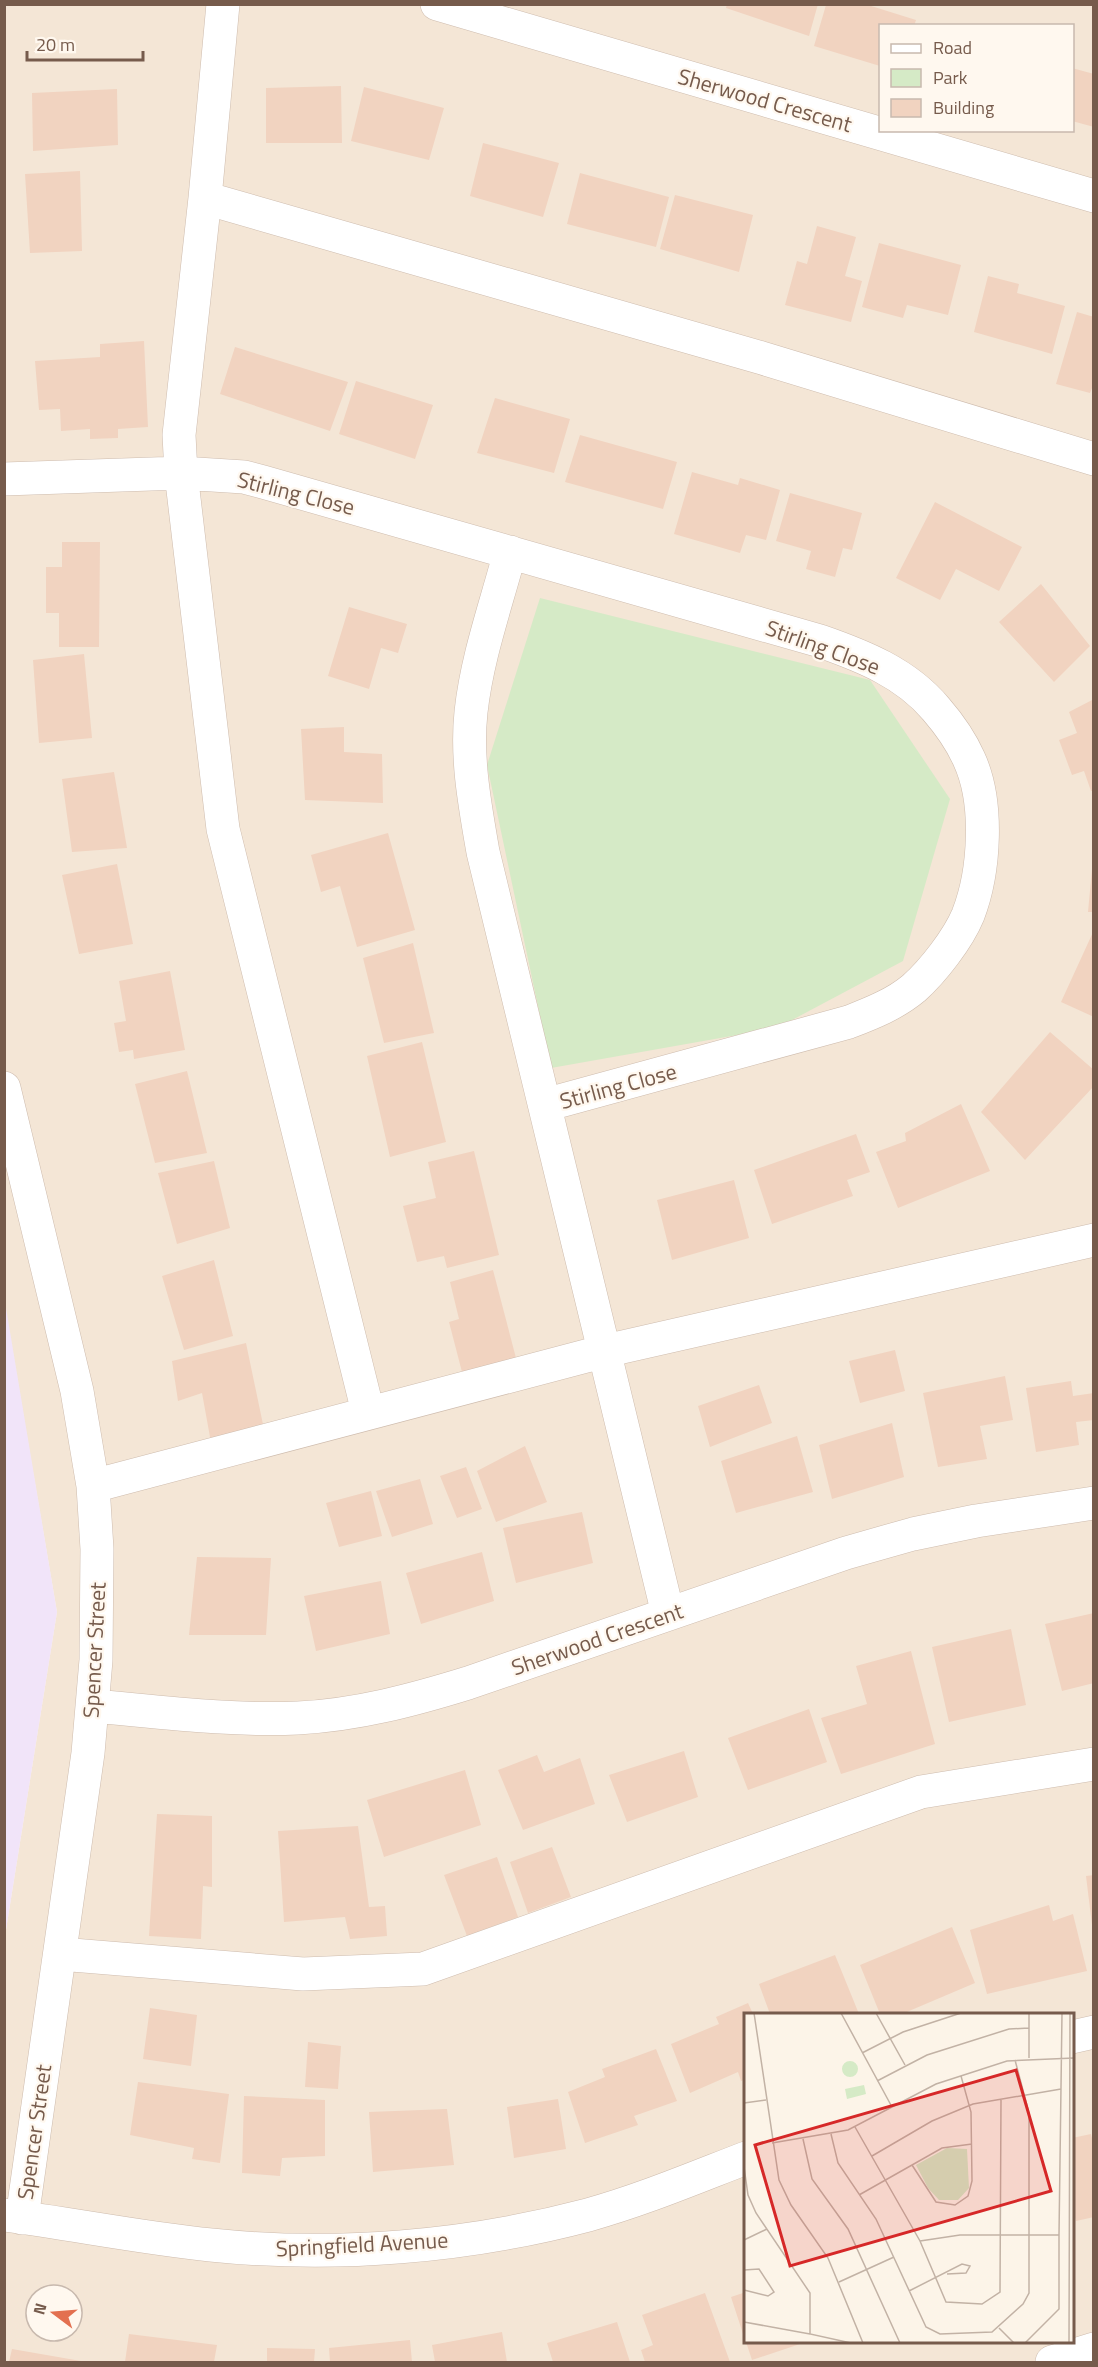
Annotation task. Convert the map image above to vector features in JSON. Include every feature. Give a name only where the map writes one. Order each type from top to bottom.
[{"type":"street","points":[[223,4],[206,198],[179,435],[181,473],[223,830],[368,1412]]},
{"type":"street","name":"Sherwood Crescent","points":[[437,4],[1094,196]]},
{"type":"street","points":[[206,198],[762,358],[1094,459]]},
{"type":"street","name":"Stirling Close","points":[[4,479],[181,473],[244,477],[820,641],[881,665],[935,707],[954,732],[970,760],[980,798],[982,839],[978,881],[968,916],[945,954],[914,988],[884,1008],[849,1022],[545,1105]]},
{"type":"street","name":"Stirling Close","points":[[510,552],[475,686],[471,714],[471,779],[483,852],[668,1614]]},
{"type":"street","name":"Spencer Street","points":[[4,1088],[9,1128],[68,1347],[86,1436],[93,1486],[98,1602],[93,1706],[60,1954],[13,2217]]},
{"type":"street","points":[[93,1486],[605,1351],[1094,1240]]},
{"type":"street","name":"Sherwood Crescent","points":[[93,1706],[259,1718],[299,1718],[351,1713],[411,1701],[846,1553],[913,1534],[976,1521],[1094,1503]]},
{"type":"street","points":[[60,1954],[303,1974],[423,1969],[921,1792],[1094,1764]]},
{"type":"street","points":[[1074,2037],[1094,2032]]},
{"type":"street","name":"Springfield Avenue","points":[[13,2217],[211,2245],[284,2249],[392,2247],[492,2235],[588,2215],[638,2199],[744,2159]]},
{"type":"street","points":[[1052,2362],[1094,2349]]},
{"type":"shaded area","points":[[5,5],[1093,5],[1093,2362],[5,2362],[5,1936],[57,1612],[4,1302]]},
{"type":"shaded area","points":[[4,1302],[57,1612],[5,1936]]},
{"type":"green space","points":[[540,598],[870,680],[950,799],[903,961],[777,1028],[551,1068],[487,765]]},
{"type":"building","points":[[727,4],[818,4],[809,36],[726,8]]},
{"type":"building","points":[[826,5],[868,5],[916,20],[915,24],[879,24],[879,66],[814,46]]},
{"type":"building","points":[[1074,69],[1094,74],[1094,127],[1074,122]]},
{"type":"building","points":[[341,86],[342,143],[266,143],[266,88]]},
{"type":"building","points":[[364,87],[444,108],[429,160],[351,141]]},
{"type":"building","points":[[117,89],[118,145],[33,151],[32,93]]},
{"type":"building","points":[[483,143],[559,163],[543,217],[470,196]]},
{"type":"building","points":[[80,171],[82,251],[30,253],[25,174]]},
{"type":"building","points":[[580,173],[669,197],[656,247],[567,224]]},
{"type":"building","points":[[675,195],[753,215],[739,272],[660,249]]},
{"type":"building","points":[[817,226],[856,237],[845,276],[862,281],[851,322],[785,305],[797,261],[807,264]]},
{"type":"building","points":[[879,243],[961,265],[948,315],[907,305],[903,318],[862,307]]},
{"type":"building","points":[[988,276],[1019,284],[1017,293],[1065,306],[1052,354],[974,332]]},
{"type":"building","points":[[1077,312],[1094,317],[1094,383],[1090,393],[1056,384]]},
{"type":"building","points":[[144,341],[148,427],[118,429],[118,438],[90,439],[90,429],[61,431],[60,409],[39,410],[35,361],[100,357],[100,344]]},
{"type":"building","points":[[235,347],[348,382],[330,431],[220,394]]},
{"type":"building","points":[[356,381],[433,405],[415,459],[339,434]]},
{"type":"building","points":[[495,398],[570,419],[554,473],[477,453]]},
{"type":"building","points":[[580,435],[677,462],[663,509],[565,482]]},
{"type":"building","points":[[692,472],[738,485],[740,478],[780,490],[766,540],[746,535],[740,553],[674,534]]},
{"type":"building","points":[[790,493],[862,513],[852,550],[843,548],[835,577],[806,569],[811,551],[776,541]]},
{"type":"building","points":[[935,502],[1022,547],[999,591],[956,569],[940,600],[896,578]]},
{"type":"building","points":[[62,542],[100,542],[99,647],[59,647],[59,613],[46,613],[46,567],[62,567]]},
{"type":"building","points":[[1041,584],[1090,646],[1054,682],[999,622]]},
{"type":"building","points":[[349,607],[407,624],[398,653],[381,648],[369,689],[328,676]]},
{"type":"building","points":[[84,654],[92,738],[39,743],[33,660]]},
{"type":"building","points":[[1094,699],[1094,790],[1091,791],[1084,771],[1072,775],[1059,740],[1077,733],[1069,712]]},
{"type":"building","points":[[344,727],[344,752],[382,754],[383,803],[305,800],[301,729]]},
{"type":"building","points":[[114,772],[127,848],[72,852],[62,779]]},
{"type":"building","points":[[388,833],[415,930],[357,947],[340,886],[321,892],[311,855]]},
{"type":"building","points":[[117,864],[133,944],[79,954],[62,875]]},
{"type":"building","points":[[1092,869],[1094,869],[1094,912],[1088,912]]},
{"type":"building","points":[[1094,930],[1094,1017],[1061,1002]]},
{"type":"building","points":[[413,943],[434,1033],[384,1043],[363,958]]},
{"type":"building","points":[[170,971],[185,1050],[134,1059],[133,1050],[119,1052],[114,1023],[126,1021],[119,981]]},
{"type":"building","points":[[1050,1032],[1094,1070],[1094,1086],[1025,1160],[981,1112]]},
{"type":"building","points":[[422,1042],[446,1142],[390,1157],[367,1056]]},
{"type":"building","points":[[187,1071],[207,1153],[155,1163],[135,1084]]},
{"type":"building","points":[[961,1104],[990,1171],[898,1208],[876,1152],[906,1141],[905,1133]]},
{"type":"building","points":[[856,1134],[870,1172],[847,1180],[853,1196],[772,1224],[754,1170]]},
{"type":"building","points":[[474,1151],[499,1255],[447,1268],[444,1256],[417,1262],[403,1206],[436,1198],[428,1162]]},
{"type":"building","points":[[214,1161],[230,1228],[177,1244],[158,1173]]},
{"type":"building","points":[[734,1180],[749,1238],[672,1260],[657,1200]]},
{"type":"building","points":[[214,1260],[233,1336],[184,1350],[162,1276]]},
{"type":"building","points":[[493,1270],[516,1358],[462,1372],[449,1322],[459,1319],[450,1282]]},
{"type":"building","points":[[246,1343],[265,1434],[212,1448],[202,1393],[178,1401],[172,1361]]},
{"type":"building","points":[[895,1350],[905,1391],[860,1403],[849,1361]]},
{"type":"building","points":[[1005,1376],[1013,1420],[980,1426],[987,1459],[938,1467],[923,1393]]},
{"type":"building","points":[[1071,1381],[1073,1396],[1094,1393],[1094,1420],[1076,1422],[1079,1445],[1036,1452],[1026,1388]]},
{"type":"building","points":[[759,1385],[772,1423],[710,1447],[698,1406]]},
{"type":"building","points":[[892,1423],[904,1477],[832,1499],[819,1445]]},
{"type":"building","points":[[797,1436],[813,1492],[736,1513],[721,1461]]},
{"type":"building","points":[[525,1446],[547,1502],[496,1522],[477,1471]]},
{"type":"building","points":[[466,1467],[482,1509],[457,1518],[440,1476]]},
{"type":"building","points":[[420,1479],[433,1524],[392,1537],[376,1491]]},
{"type":"building","points":[[371,1491],[382,1536],[339,1547],[326,1503]]},
{"type":"building","points":[[582,1512],[593,1563],[516,1583],[503,1528]]},
{"type":"building","points":[[482,1552],[494,1601],[421,1624],[406,1573]]},
{"type":"building","points":[[197,1557],[271,1558],[266,1635],[189,1635]]},
{"type":"building","points":[[381,1581],[390,1634],[316,1651],[304,1596]]},
{"type":"building","points":[[1094,1613],[1094,1683],[1062,1691],[1045,1624]]},
{"type":"building","points":[[1011,1629],[1026,1705],[949,1722],[932,1647]]},
{"type":"building","points":[[911,1651],[935,1744],[841,1774],[821,1718],[867,1704],[856,1666]]},
{"type":"building","points":[[809,1709],[827,1762],[748,1790],[728,1738]]},
{"type":"building","points":[[684,1751],[698,1797],[627,1822],[609,1775]]},
{"type":"building","points":[[537,1755],[544,1772],[580,1758],[595,1804],[523,1830],[498,1770]]},
{"type":"building","points":[[465,1770],[481,1825],[384,1857],[367,1800]]},
{"type":"building","points":[[157,1814],[212,1816],[212,1887],[203,1886],[201,1939],[149,1936]]},
{"type":"building","points":[[358,1826],[369,1907],[385,1906],[387,1936],[350,1939],[345,1917],[284,1922],[278,1831]]},
{"type":"building","points":[[552,1847],[571,1897],[528,1913],[510,1862]]},
{"type":"building","points":[[497,1857],[518,1917],[467,1936],[444,1875]]},
{"type":"building","points":[[1094,1875],[1094,1925],[1092,1925],[1086,1876]]},
{"type":"building","points":[[1049,1905],[1053,1921],[1073,1914],[1087,1971],[987,1994],[970,1930]]},
{"type":"building","points":[[952,1927],[975,1983],[904,2013],[880,2013],[860,1965]]},
{"type":"building","points":[[835,1955],[859,2013],[770,2013],[759,1984]]},
{"type":"building","points":[[748,2003],[753,2013],[744,2013],[744,2080],[741,2081],[738,2072],[690,2093],[671,2044],[719,2024],[716,2017]]},
{"type":"building","points":[[150,2008],[197,2015],[191,2066],[143,2059]]},
{"type":"building","points":[[308,2042],[341,2046],[338,2089],[305,2087]]},
{"type":"building","points":[[656,2049],[677,2101],[634,2116],[638,2125],[585,2143],[568,2092],[605,2077],[602,2069]]},
{"type":"building","points":[[138,2082],[229,2094],[220,2163],[192,2159],[194,2148],[130,2135]]},
{"type":"building","points":[[244,2096],[325,2100],[325,2156],[282,2158],[280,2176],[242,2173]]},
{"type":"building","points":[[558,2099],[566,2149],[514,2158],[507,2107]]},
{"type":"building","points":[[447,2109],[454,2165],[373,2172],[369,2112]]},
{"type":"building","points":[[1091,2134],[1094,2146],[1094,2217],[1076,2221],[1074,2214],[1074,2138]]},
{"type":"building","points":[[705,2293],[730,2362],[645,2362],[641,2350],[653,2345],[642,2315]]},
{"type":"building","points":[[744,2293],[744,2337],[731,2297]]},
{"type":"building","points":[[617,2322],[630,2362],[553,2362],[547,2343]]},
{"type":"building","points":[[502,2332],[507,2362],[435,2362],[432,2345]]},
{"type":"building","points":[[129,2334],[217,2345],[214,2362],[125,2362]]},
{"type":"building","points":[[410,2340],[412,2362],[330,2362],[329,2348]]},
{"type":"building","points":[[746,2343],[803,2343],[752,2360]]},
{"type":"building","points":[[267,2348],[315,2349],[314,2362],[267,2362]]},
{"type":"building","points":[[12,2349],[81,2361],[81,2362],[9,2362]]}]
